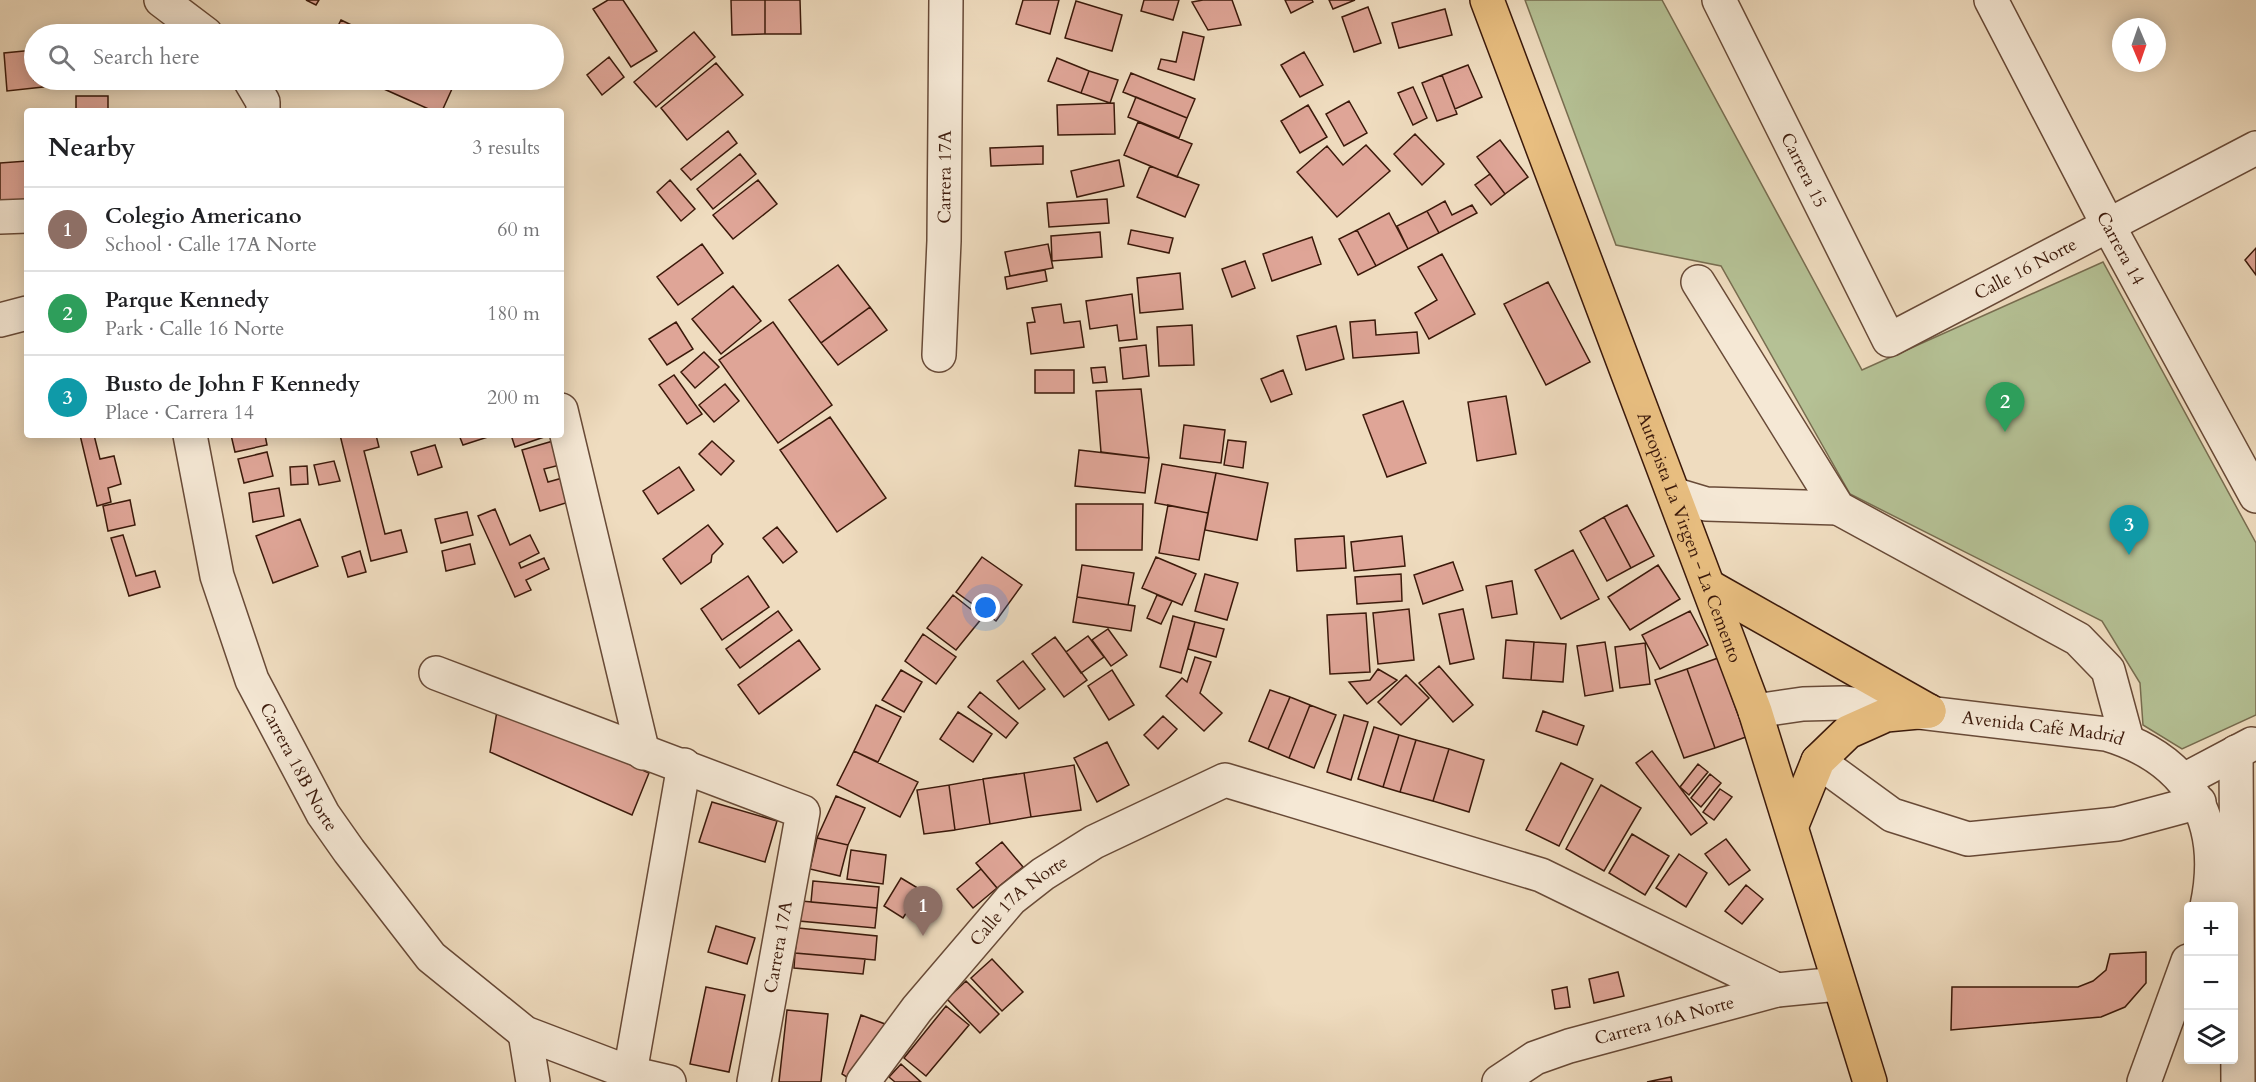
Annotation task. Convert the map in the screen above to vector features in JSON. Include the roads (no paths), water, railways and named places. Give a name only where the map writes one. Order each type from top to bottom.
[{"type":"main road","name":"Autopista La Virgen - La Cemento","points":[[1487,0],[1676,495],[1755,711],[1870,1082]]},
{"type":"main road","points":[[1710,587],[1929,711]]},
{"type":"main road","points":[[1792,825],[1818,761],[1848,732],[1886,715],[1929,711]]},
{"type":"street","points":[[161,0],[193,24]]},
{"type":"street","name":"Carrera 17A","points":[[939,354],[944,241],[946,0]]},
{"type":"street","name":"Carrera 15","points":[[1719,0],[1889,340]]},
{"type":"street","name":"Carrera 14","points":[[1991,0],[2108,225],[2256,496]]},
{"type":"street","points":[[256,90],[264,102],[263,108]]},
{"type":"street","name":"Calle 16 Norte","points":[[1889,340],[2256,148]]},
{"type":"street","points":[[0,217],[24,216]]},
{"type":"street","points":[[1698,282],[1838,508]]},
{"type":"street","points":[[0,320],[24,314]]},
{"type":"street","points":[[564,423],[643,753]]},
{"type":"street","name":"Carrera 18B Norte","points":[[191,438],[217,576],[252,680],[323,814],[349,851],[431,957],[525,1033],[630,1073],[669,1082]]},
{"type":"street","points":[[1676,495],[1706,504],[1838,508],[2078,639],[2108,670],[2127,740]]},
{"type":"street","points":[[436,673],[643,753],[684,765],[630,1073]]},
{"type":"street","name":"Avenida Café Madrid","points":[[1755,711],[1803,704],[1843,703],[1929,711],[2106,734],[2127,740],[2164,761],[2192,791]]},
{"type":"street","points":[[1818,761],[1892,815],[1968,839],[2116,824],[2192,791],[2246,747]]},
{"type":"street","points":[[2244,1062],[2246,747]]},
{"type":"street","name":"Carrera 17A","points":[[684,765],[803,812],[754,1082]]},
{"type":"street","name":"Calle 17A Norte","points":[[863,1082],[917,1009],[1011,899],[1043,874],[1094,842],[1225,780],[1541,875],[1777,990]]},
{"type":"street","points":[[2192,791],[2211,857],[2211,888],[2208,902]]},
{"type":"street","points":[[2144,1082],[2184,972]]},
{"type":"street","name":"Carrera 16A Norte","points":[[1499,1082],[1535,1058],[1569,1046],[1777,990],[1838,984]]},
{"type":"street","points":[[525,1033],[533,1082]]},
{"type":"place","name":"Parque Kennedy","points":[[2005,432]]},
{"type":"place","name":"Busto de John F Kennedy","points":[[2129,555]]},
{"type":"place","name":"Colegio Americano","points":[[923,936]]}]
